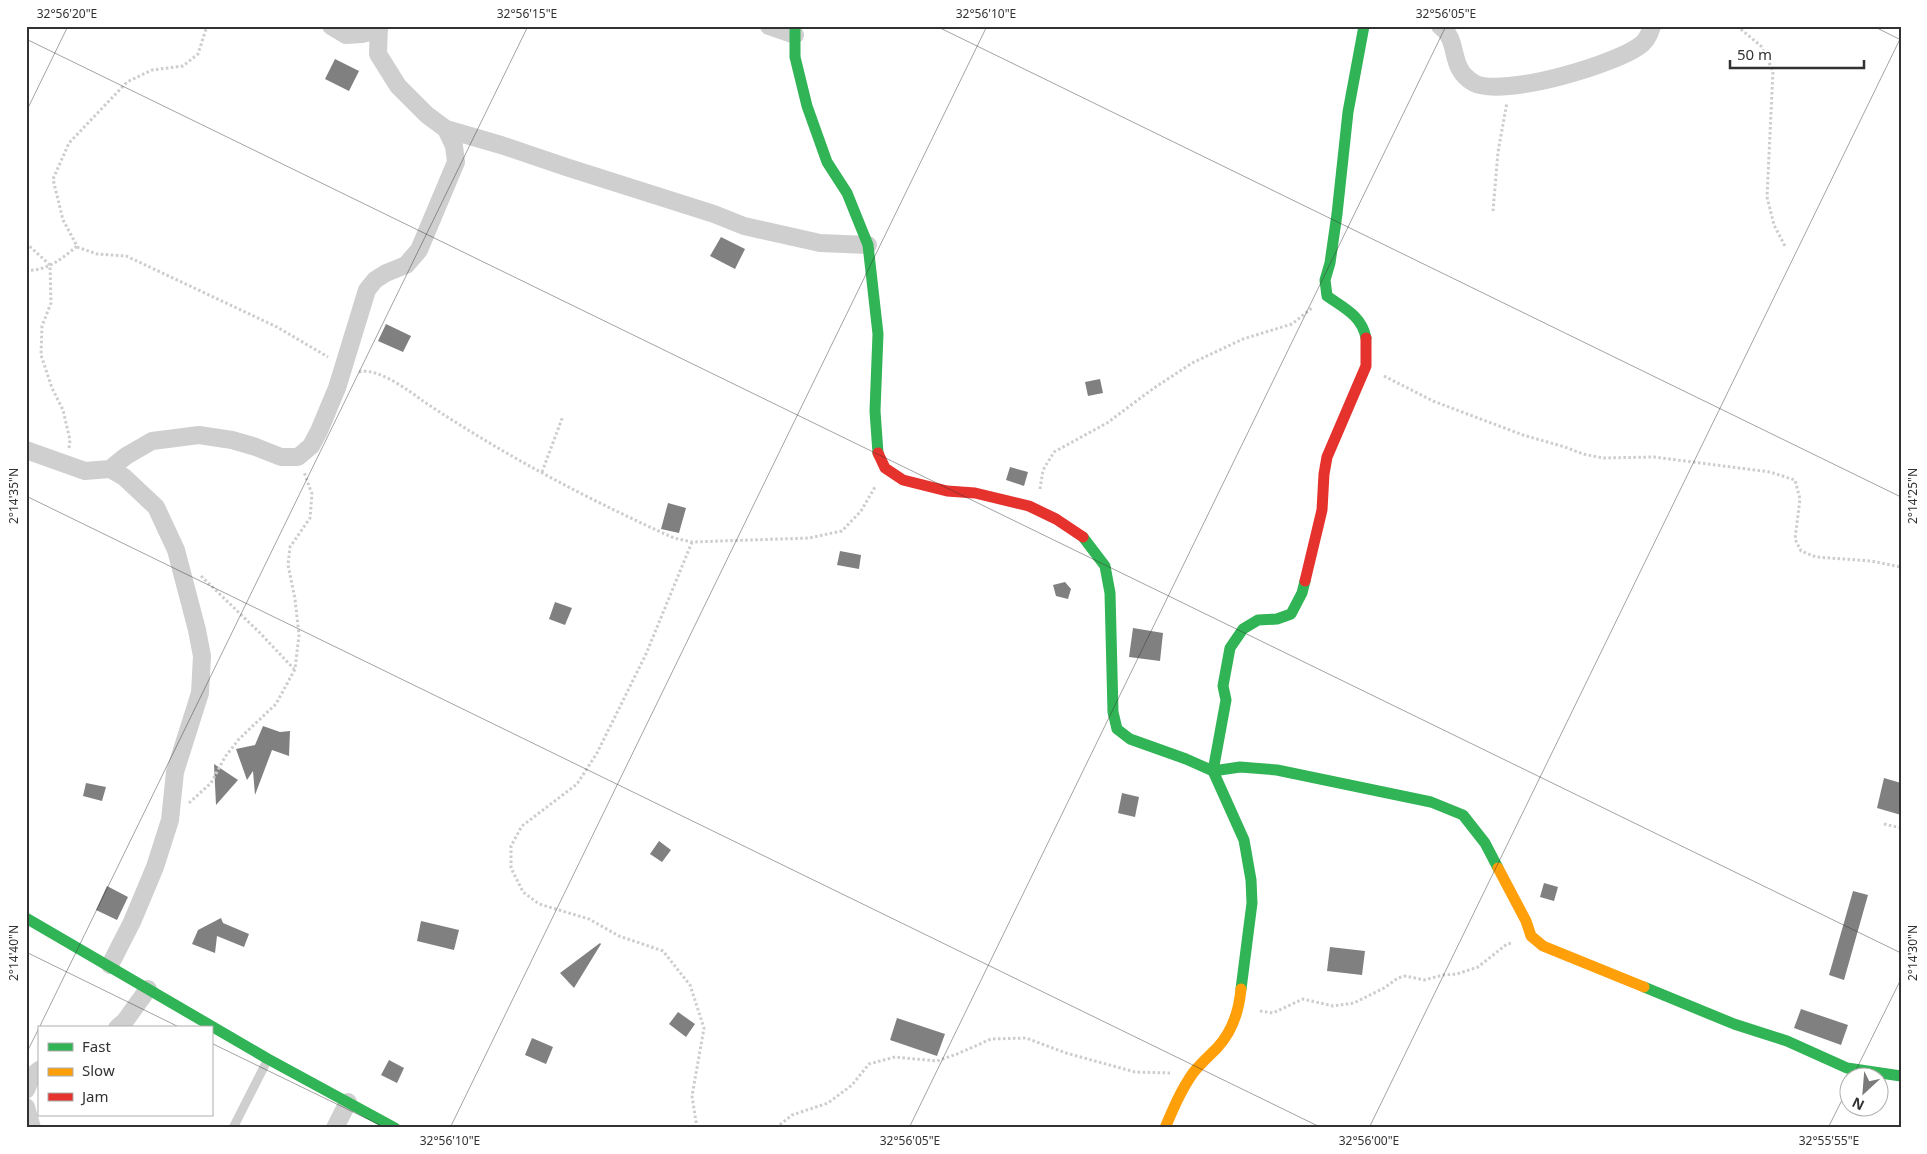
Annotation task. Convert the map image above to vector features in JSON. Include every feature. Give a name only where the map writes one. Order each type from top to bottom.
[{"type":"street","points":[[331,26],[346,35],[362,34],[379,28],[378,54],[398,86],[426,115],[446,129],[501,144],[566,167],[714,214],[744,226],[820,243],[868,245]]},
{"type":"street","points":[[769,26],[795,31],[795,57],[807,106],[827,162],[847,193],[868,245],[878,334],[875,411],[878,453],[886,468],[903,480],[947,492],[975,493],[1029,506],[1056,519],[1084,537],[1105,566],[1110,593],[1113,712],[1117,728],[1130,739],[1213,771],[1240,767],[1277,770],[1430,802],[1463,815],[1485,843],[1526,921],[1531,936],[1543,946],[1563,956],[1734,1024],[1787,1041],[1847,1068],[1901,1076]]},
{"type":"street","points":[[1165,1128],[1176,1102],[1193,1073],[1219,1046],[1232,1025],[1239,1008],[1252,903],[1251,880],[1244,840],[1213,771],[1226,700],[1223,686],[1230,648],[1243,629],[1258,620],[1277,619],[1291,614],[1302,593],[1322,510],[1327,457],[1366,366],[1368,354],[1365,334],[1360,320],[1326,296],[1325,280],[1330,263],[1337,214],[1348,112],[1364,26]]},
{"type":"street","points":[[1440,26],[1449,37],[1457,64],[1463,75],[1476,84],[1491,87],[1550,79],[1587,68],[1642,43],[1650,34],[1652,26]]},
{"type":"street","points":[[110,469],[126,456],[152,441],[199,435],[256,446],[281,457],[298,457],[311,446],[320,431],[337,388],[367,290],[375,280],[386,273],[406,265],[419,250],[456,162],[454,146],[446,129]]},
{"type":"street","points":[[26,450],[85,471],[110,469],[124,477],[156,507],[176,550],[202,656],[200,692],[175,772],[170,820],[155,867],[132,922],[110,965]]},
{"type":"street","points":[[26,918],[110,965],[211,1026]]},
{"type":"street","points":[[119,1026],[148,989]]},
{"type":"street","points":[[212,1026],[395,1128]]},
{"type":"street","points":[[26,1090],[32,1076],[38,1071]]},
{"type":"street","points":[[335,1128],[348,1102]]},
{"type":"street","points":[[26,1107],[32,1128]]},
{"type":"lane","points":[[232,1128],[268,1059]]},
{"type":"path","points":[[207,26],[198,54],[183,66],[152,70],[127,82],[70,143],[53,179],[63,220],[77,246],[97,254],[126,256],[277,327],[344,366]]},
{"type":"path","points":[[1737,26],[1761,46],[1773,72],[1767,197],[1774,225],[1785,246]]},
{"type":"path","points":[[1493,212],[1498,152],[1509,86]]},
{"type":"path","points":[[26,243],[50,265],[51,303],[42,326],[42,355],[52,388],[63,410],[70,440],[65,465]]},
{"type":"path","points":[[26,270],[32,271],[60,261],[77,246]]},
{"type":"path","points":[[1036,511],[1043,470],[1054,452],[1107,423],[1192,363],[1243,340],[1292,324],[1326,296]]},
{"type":"path","points":[[1366,366],[1433,401],[1524,435],[1583,454],[1603,458],[1654,456],[1770,472],[1795,480],[1800,499],[1795,539],[1801,551],[1816,557],[1871,560],[1901,567]]},
{"type":"path","points":[[337,388],[351,374],[363,371],[377,374],[400,384],[467,430],[572,490],[674,538],[692,542],[809,538],[842,531],[861,511],[886,468]]},
{"type":"path","points":[[542,472],[563,416]]},
{"type":"path","points":[[170,820],[211,783],[239,739],[276,704],[294,670],[299,635],[295,599],[288,565],[290,547],[310,518],[312,494],[298,457]]},
{"type":"path","points":[[692,542],[646,654],[597,753],[577,784],[522,826],[510,846],[510,868],[523,892],[539,904],[590,918],[620,936],[663,951],[690,985],[704,1028],[692,1096],[697,1128]]},
{"type":"path","points":[[176,550],[260,632],[294,670]]},
{"type":"path","points":[[1884,824],[1901,828]]},
{"type":"path","points":[[1239,1008],[1273,1012],[1303,1000],[1333,1006],[1354,1003],[1384,988],[1398,978],[1405,976],[1424,980],[1456,974],[1478,967],[1507,944],[1531,936]]},
{"type":"path","points":[[776,1128],[792,1115],[828,1103],[852,1085],[869,1064],[895,1057],[937,1061],[991,1039],[1026,1038],[1066,1053],[1135,1072],[1193,1073]]},
{"type":"building","points":[[335,59],[359,71],[349,91],[325,79]]},
{"type":"building","points":[[721,237],[745,249],[735,269],[710,256]]},
{"type":"building","points":[[386,324],[411,336],[403,352],[378,341]]},
{"type":"building","points":[[1100,379],[1103,393],[1088,396],[1085,382]]},
{"type":"building","points":[[1010,467],[1028,472],[1024,486],[1006,480]]},
{"type":"building","points":[[668,503],[686,508],[679,533],[661,529]]},
{"type":"building","points":[[840,551],[861,555],[859,569],[837,565]]},
{"type":"building","points":[[1065,582],[1071,589],[1068,599],[1056,596],[1053,585]]},
{"type":"building","points":[[555,602],[572,608],[565,625],[549,619]]},
{"type":"building","points":[[1133,628],[1163,633],[1160,661],[1129,657]]},
{"type":"building","points":[[263,726],[280,732],[290,731],[289,756],[272,750],[255,795],[253,771],[247,780],[236,749],[255,745]]},
{"type":"building","points":[[214,764],[238,780],[216,805]]},
{"type":"building","points":[[1884,778],[1901,783],[1901,815],[1877,808]]},
{"type":"building","points":[[86,783],[106,787],[102,801],[83,796]]},
{"type":"building","points":[[1122,793],[1139,797],[1135,817],[1118,813]]},
{"type":"building","points":[[659,841],[671,850],[662,862],[650,854]]},
{"type":"building","points":[[1544,883],[1558,887],[1554,901],[1540,897]]},
{"type":"building","points":[[107,886],[128,897],[117,920],[96,910]]},
{"type":"building","points":[[1853,891],[1868,895],[1844,980],[1829,975]]},
{"type":"building","points":[[221,918],[223,923],[249,934],[244,947],[217,936],[215,953],[192,944],[198,930]]},
{"type":"building","points":[[421,921],[459,930],[454,950],[417,941]]},
{"type":"building","points":[[601,944],[574,988],[560,973]]},
{"type":"building","points":[[1330,947],[1365,951],[1362,975],[1327,971]]},
{"type":"building","points":[[1801,1009],[1848,1025],[1841,1045],[1794,1028]]},
{"type":"building","points":[[678,1012],[695,1024],[686,1037],[669,1024]]},
{"type":"building","points":[[897,1018],[945,1034],[937,1056],[890,1040]]},
{"type":"building","points":[[532,1038],[553,1047],[546,1064],[525,1055]]},
{"type":"building","points":[[389,1060],[404,1068],[397,1083],[381,1075]]},
{"type":"traffic: fast","points":[[795,26],[795,57],[807,106],[827,162],[847,193],[868,245],[878,334],[875,411],[878,453]]},
{"type":"traffic: fast","points":[[1364,26],[1348,112],[1337,214],[1330,263],[1325,280],[1327,296],[1356,318],[1361,324],[1366,338]]},
{"type":"traffic: fast","points":[[1083,537],[1105,566],[1110,593],[1113,712],[1117,729],[1130,739],[1213,771],[1240,767],[1277,770],[1431,802],[1463,815],[1485,843],[1498,868]]},
{"type":"traffic: fast","points":[[1241,989],[1252,903],[1251,880],[1244,840],[1213,771],[1226,700],[1223,686],[1230,648],[1243,629],[1258,620],[1277,619],[1291,614],[1302,593],[1305,581]]},
{"type":"traffic: fast","points":[[26,918],[211,1026]]},
{"type":"traffic: fast","points":[[1644,987],[1734,1024],[1787,1041],[1847,1068],[1901,1076]]},
{"type":"traffic: fast","points":[[212,1026],[395,1128]]},
{"type":"traffic: slow","points":[[1498,868],[1526,921],[1531,936],[1543,946],[1644,987]]},
{"type":"traffic: slow","points":[[1165,1128],[1177,1100],[1189,1079],[1222,1042],[1231,1028],[1239,1005],[1241,989]]},
{"type":"traffic: jam","points":[[1305,581],[1322,510],[1327,457],[1366,366],[1366,338]]},
{"type":"traffic: jam","points":[[878,453],[885,468],[903,480],[947,491],[975,493],[1029,506],[1056,519],[1083,537]]}]
